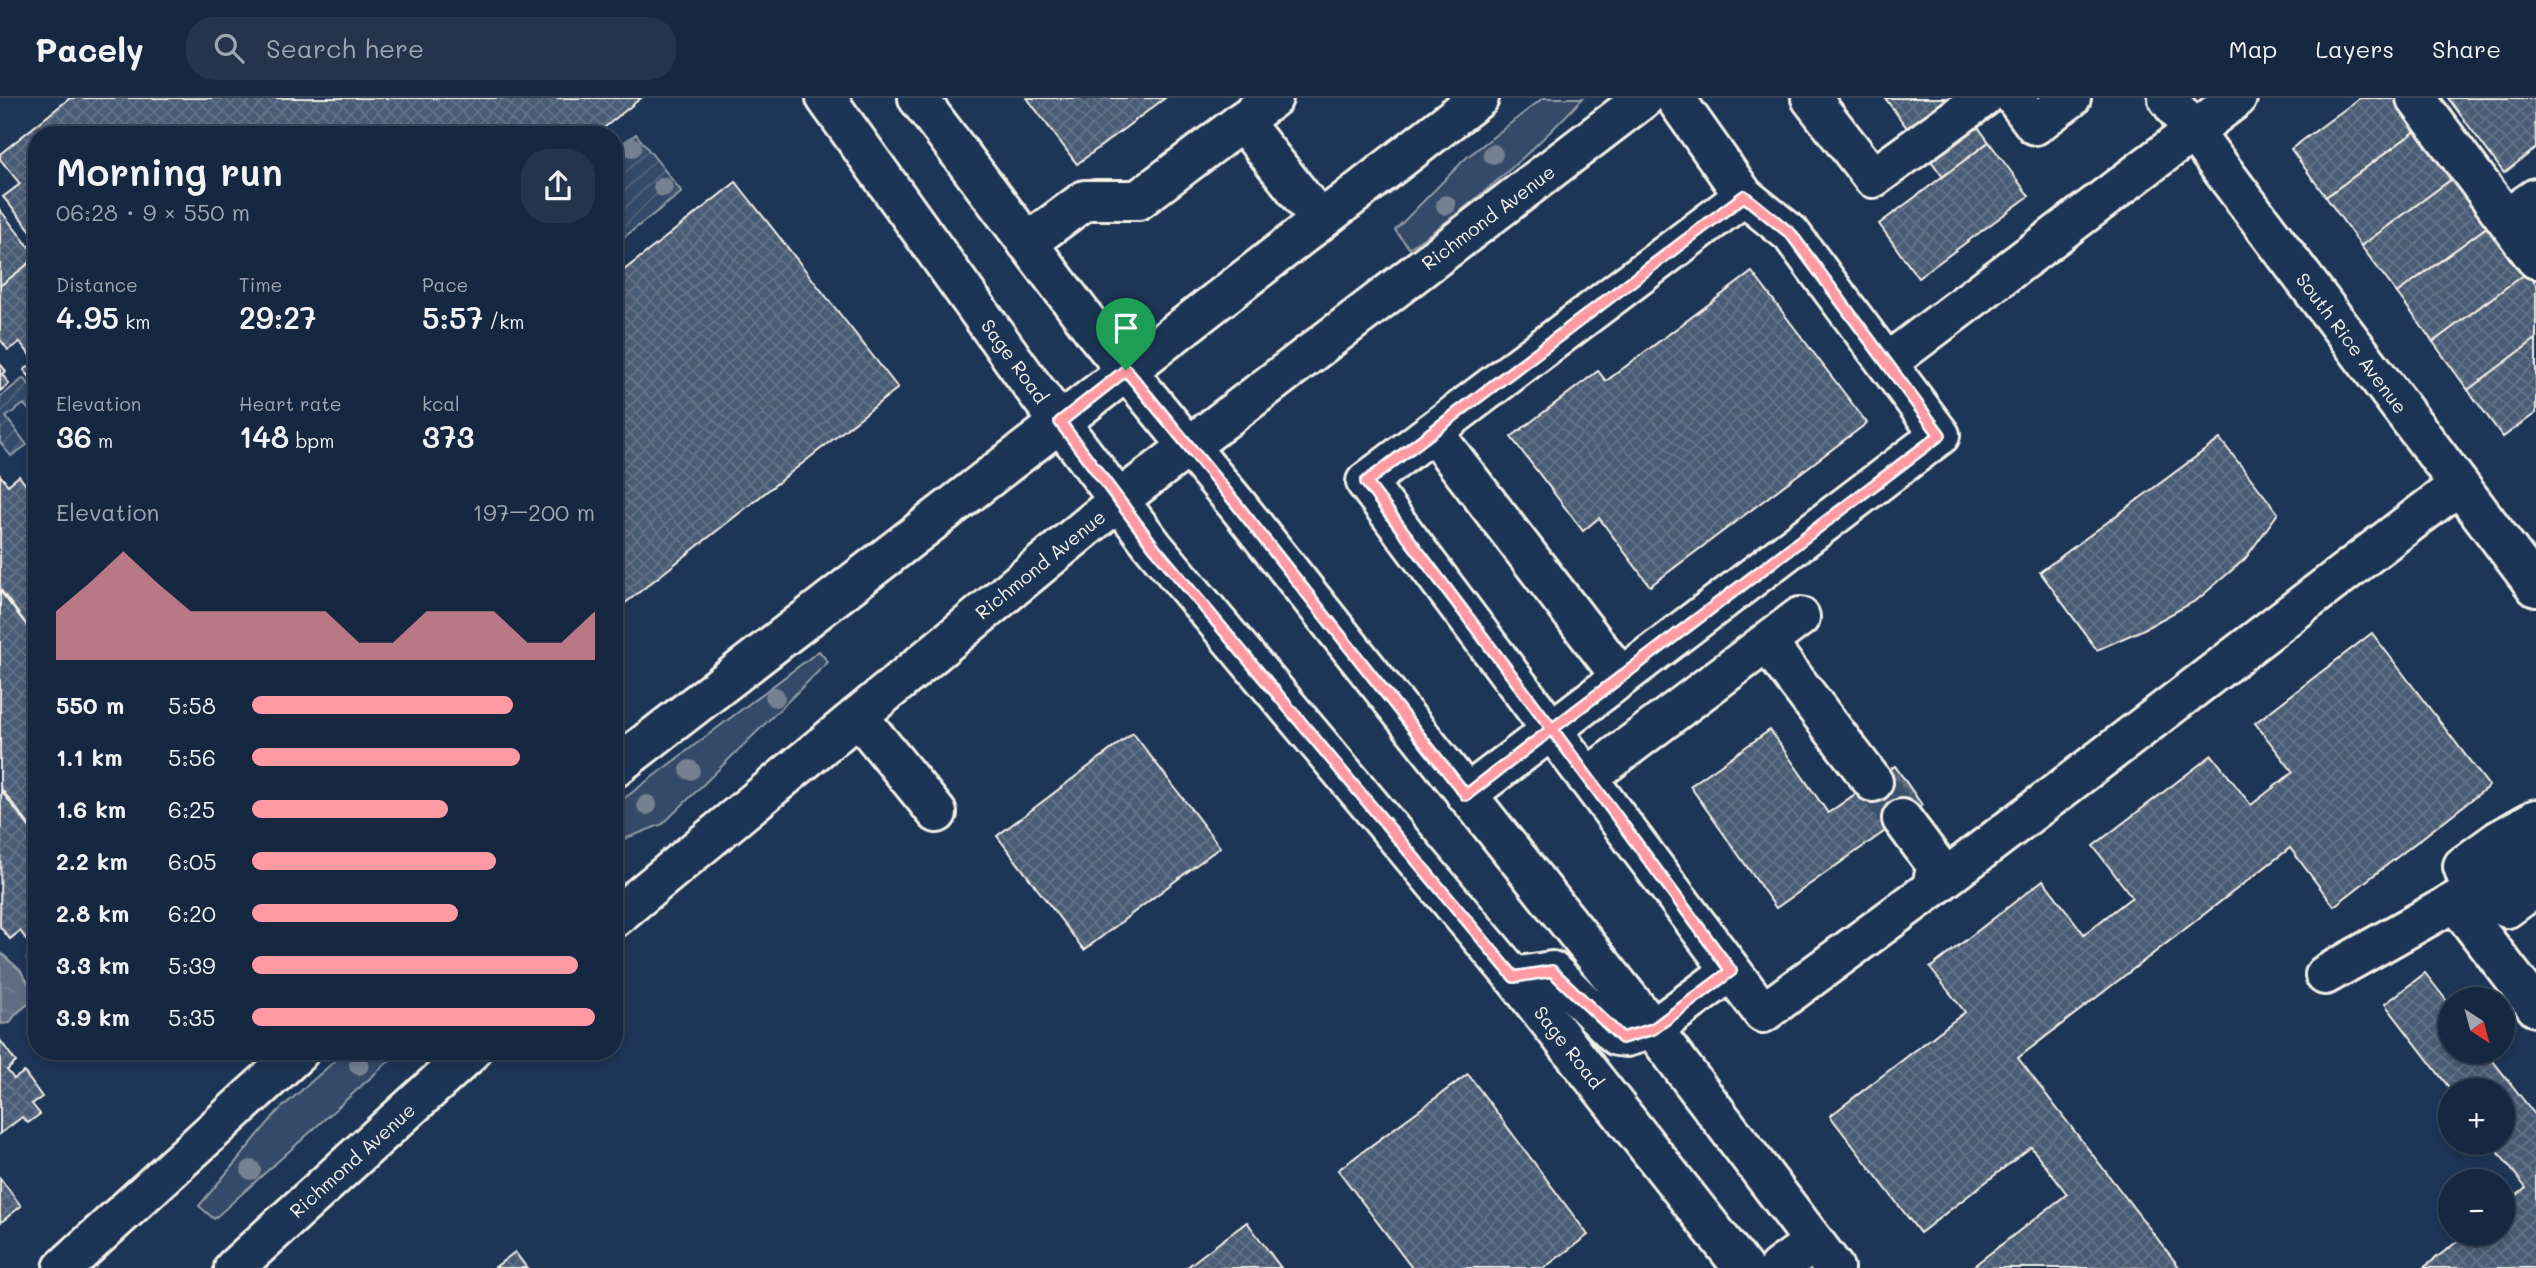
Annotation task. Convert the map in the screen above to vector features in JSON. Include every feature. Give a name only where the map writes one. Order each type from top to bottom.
[{"type":"main road","name":"Sage Road","points":[[826,98],[1060,422],[1172,569],[1514,977],[1743,1268]]},
{"type":"main road","points":[[918,98],[1126,370],[1653,1029],[1824,1255],[1778,1268]]},
{"type":"main road","points":[[1027,243],[1084,200],[1138,200],[1273,98]]},
{"type":"main road","points":[[623,761],[1479,98]]},
{"type":"main road","name":"Richmond Avenue","points":[[623,911],[1188,445],[1644,98]]},
{"type":"main road","points":[[1466,795],[1940,435],[1791,234],[1744,196],[1675,98]]},
{"type":"main road","points":[[1818,100],[1873,178],[1983,98]]},
{"type":"main road","points":[[2015,98],[2035,125],[2071,98]]},
{"type":"main road","name":"South Rice Avenue","points":[[2168,98],[2536,587]]},
{"type":"main road","points":[[1887,363],[2237,98]]},
{"type":"main road","points":[[2416,98],[2521,208],[2536,258]]},
{"type":"main road","points":[[1242,121],[1320,220]]},
{"type":"main road","points":[[1744,196],[1366,482],[1763,1013],[1931,889],[2459,485]]},
{"type":"main road","points":[[1433,432],[1621,677]]},
{"type":"main road","points":[[1587,778],[1800,617]]},
{"type":"main road","points":[[1767,643],[1873,782]]},
{"type":"main road","points":[[858,716],[937,813]]},
{"type":"main road","points":[[1902,819],[1937,866],[1931,889]]},
{"type":"main road","points":[[2536,819],[2463,866],[2463,897],[2536,1007]]},
{"type":"main road","points":[[2325,975],[2463,897],[2536,852]]},
{"type":"main road","points":[[2463,897],[2507,908],[2536,887]]},
{"type":"main road","points":[[1514,977],[1552,971],[1616,1036],[1626,1037],[1653,1029],[1731,971]]},
{"type":"main road","points":[[63,1268],[290,1060]]},
{"type":"main road","name":"Richmond Avenue","points":[[234,1268],[462,1060]]},
{"type":"shaded area","points":[[1543,98],[1583,98],[1500,178],[1456,215],[1409,248],[1395,230],[1466,158]]},
{"type":"shaded area","points":[[636,134],[682,192],[623,238],[623,144]]},
{"type":"shaded area","points":[[24,378],[28,383],[28,409],[24,404],[6,417],[27,445],[11,456],[0,442],[0,397]]},
{"type":"shaded area","points":[[819,651],[828,662],[663,824],[623,840],[623,799]]},
{"type":"shaded area","points":[[336,1060],[390,1060],[214,1219],[199,1206],[278,1111]]},
{"type":"water","points":[[0,952],[20,970],[28,982],[28,1004],[10,1023],[1,1024]]},
{"type":"building","points":[[70,98],[641,98],[606,126],[35,126]]},
{"type":"building","points":[[1027,98],[1165,98],[1077,164]]},
{"type":"building","points":[[1885,98],[1957,98],[1989,142],[1943,177]]},
{"type":"building","points":[[2360,98],[2398,98],[2420,128],[2326,197],[2291,149]]},
{"type":"building","points":[[2448,98],[2535,98],[2536,148],[2504,173]]},
{"type":"building","points":[[2420,128],[2456,176],[2361,246],[2326,197]]},
{"type":"building","points":[[28,132],[28,227],[3,197],[20,184],[0,159],[0,154]]},
{"type":"building","points":[[1989,142],[2029,196],[1918,278],[1879,224]]},
{"type":"building","points":[[2456,176],[2491,224],[2397,293],[2361,246]]},
{"type":"building","points":[[736,182],[898,388],[623,605],[623,271]]},
{"type":"building","points":[[0,210],[28,246],[28,264],[0,286]]},
{"type":"building","points":[[2491,224],[2527,272],[2433,342],[2397,293]]},
{"type":"building","points":[[28,264],[28,353],[20,342],[8,350],[0,339],[0,286]]},
{"type":"building","points":[[1752,272],[1867,423],[1650,586],[1599,518],[1583,531],[1511,437],[1598,371],[1606,381]]},
{"type":"building","points":[[2527,272],[2536,285],[2536,339],[2468,390],[2433,342]]},
{"type":"building","points":[[2536,339],[2536,413],[2503,437],[2468,390]]},
{"type":"building","points":[[0,364],[6,371],[2,374],[9,384],[0,391]]},
{"type":"building","points":[[2220,439],[2278,513],[2245,559],[2197,600],[2144,629],[2097,650],[2040,572]]},
{"type":"building","points":[[0,475],[8,485],[19,476],[28,488],[28,626],[0,589]]},
{"type":"building","points":[[0,591],[28,627],[28,823],[0,787]]},
{"type":"building","points":[[2372,633],[2489,786],[2334,906],[2290,848],[2018,1058],[2180,1268],[1971,1268],[2067,1194],[2031,1147],[1920,1233],[1830,1116],[1965,1012],[1930,968],[2043,880],[2084,934],[2132,897],[2093,846],[2212,755],[2251,805],[2293,772],[2255,723]]},
{"type":"building","points":[[1770,730],[1828,813],[1895,766],[1922,805],[1776,908],[1690,786]]},
{"type":"building","points":[[1133,733],[1220,847],[1084,950],[997,836]]},
{"type":"building","points":[[1,791],[28,826],[28,942],[20,931],[10,939],[0,927]]},
{"type":"building","points":[[2425,973],[2438,990],[2438,1064],[2495,1064],[2506,1078],[2442,1078],[2385,1004]]},
{"type":"building","points":[[0,1040],[16,1062],[7,1070],[14,1079],[24,1072],[42,1097],[32,1104],[40,1114],[28,1123],[22,1117],[0,1134]]},
{"type":"building","points":[[1468,1074],[1588,1235],[1544,1268],[1412,1268],[1338,1170]]},
{"type":"building","points":[[2515,1089],[2536,1116],[2536,1268],[2423,1268],[2451,1246],[2515,1246],[2515,1197],[2526,1188],[2515,1174],[2515,1169],[2511,1169],[2500,1155],[2515,1155]]},
{"type":"building","points":[[0,1178],[21,1206],[0,1223]]},
{"type":"building","points":[[1247,1222],[1281,1268],[1186,1268],[1204,1254]]},
{"type":"building","points":[[515,1252],[527,1268],[494,1268]]},
{"type":"tunnel","points":[[1873,782],[1902,819]]},
{"type":"route","points":[[1126,370],[1060,422],[1154,547],[1514,977],[1552,971],[1616,1036],[1622,1038],[1653,1029],[1731,971],[1552,729],[1940,435],[1791,234],[1744,196],[1366,482],[1552,729],[1466,795],[1238,506],[1126,370]]}]
